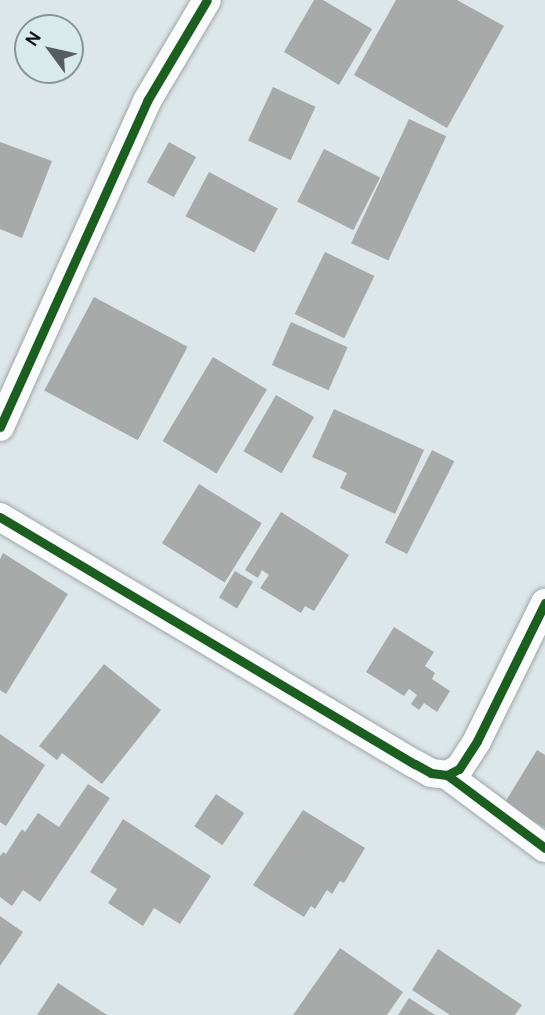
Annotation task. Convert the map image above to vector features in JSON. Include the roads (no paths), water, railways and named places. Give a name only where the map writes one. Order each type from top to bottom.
[{"type":"street","points":[[0,427],[147,101],[207,0]]},
{"type":"street","points":[[0,517],[415,764],[431,773],[447,775],[545,848]]},
{"type":"street","points":[[447,775],[459,769],[477,741],[545,603]]}]
